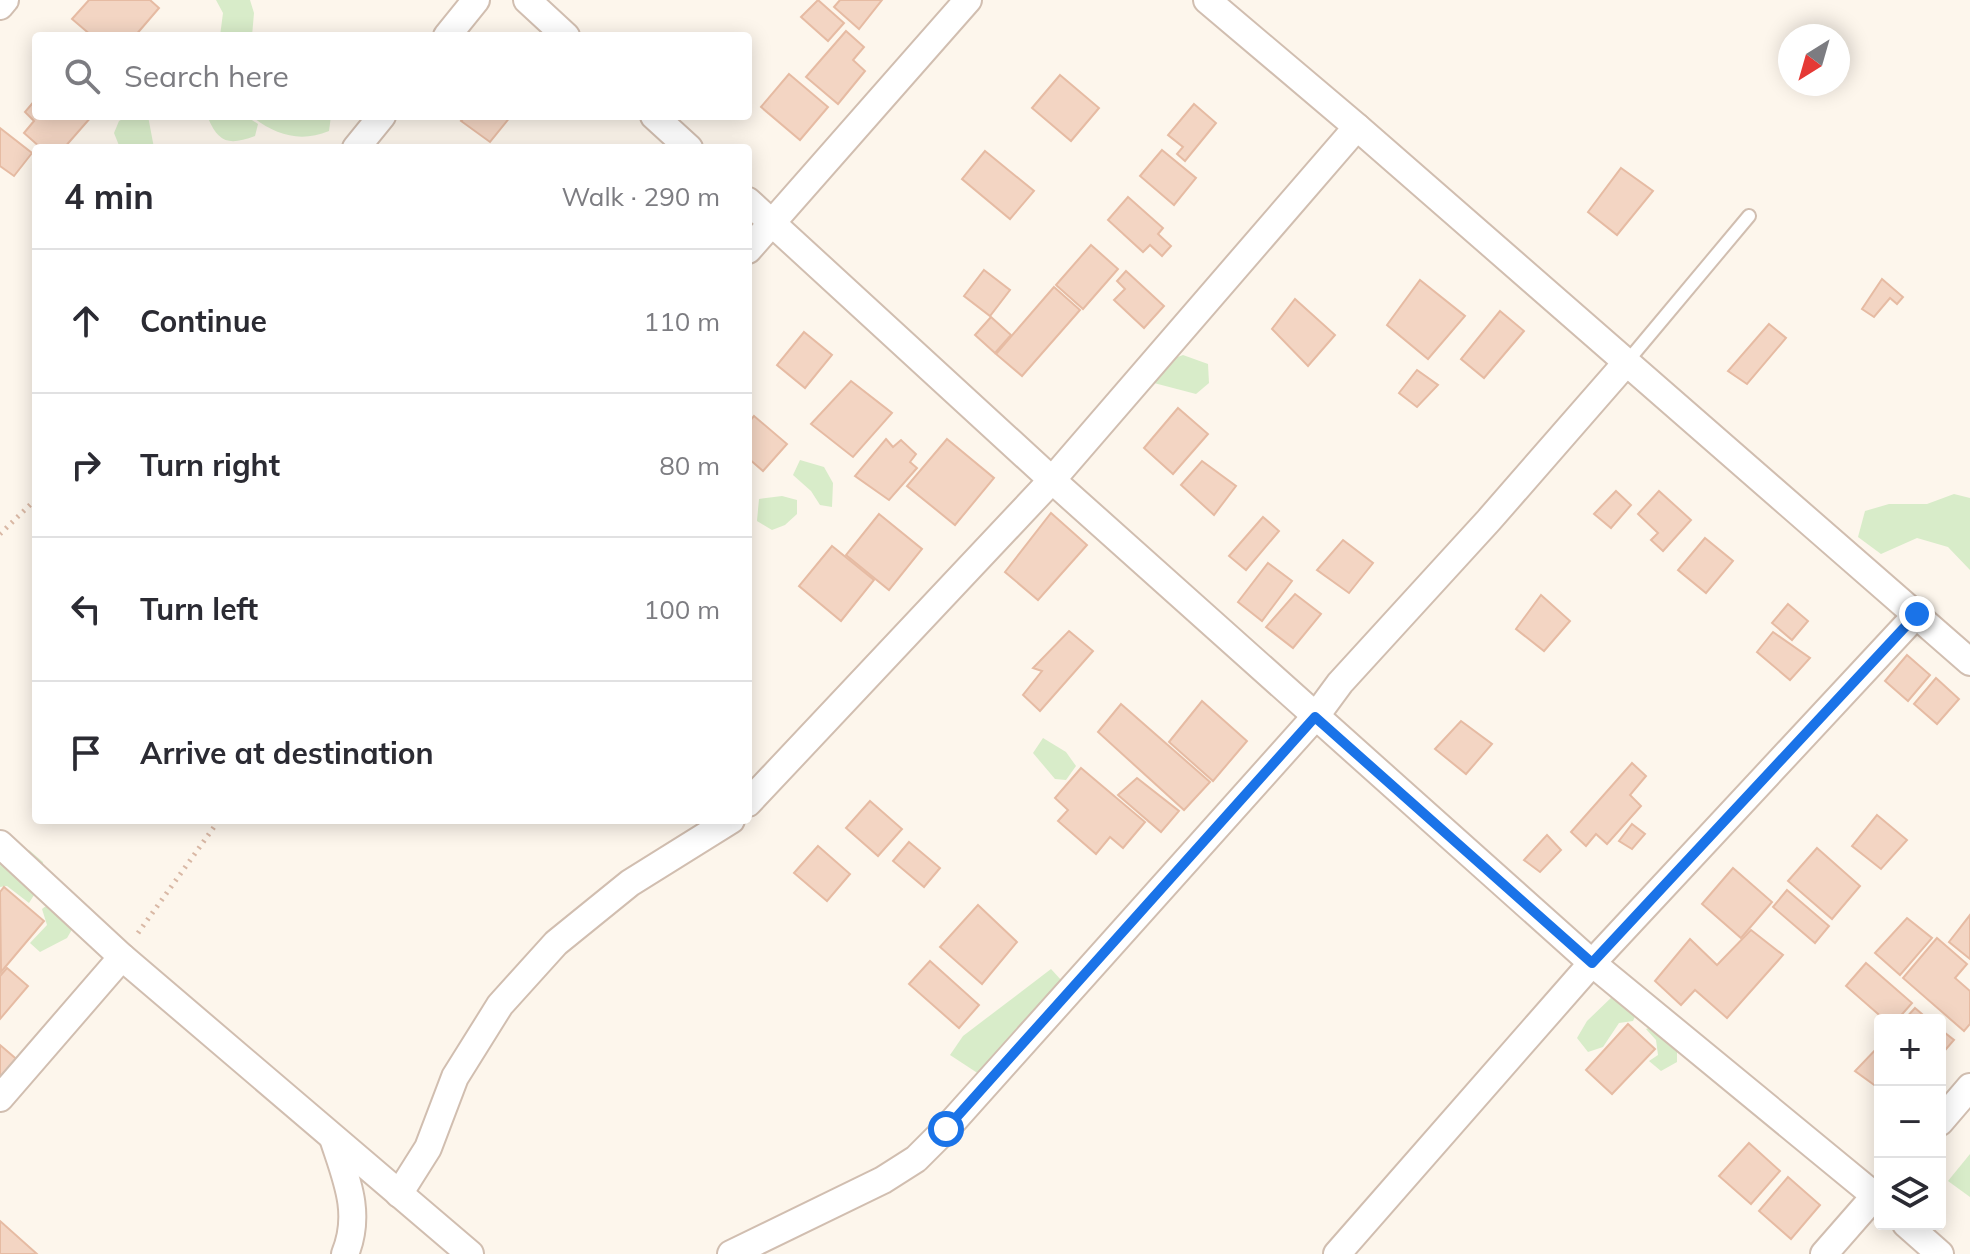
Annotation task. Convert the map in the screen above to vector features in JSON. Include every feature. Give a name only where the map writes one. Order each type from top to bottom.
[{"type":"street","points":[[0,6],[5,0]]},
{"type":"street","points":[[450,32],[476,0]]},
{"type":"street","points":[[527,0],[562,32]]},
{"type":"street","points":[[752,246],[968,0]]},
{"type":"street","points":[[1207,0],[1970,662]]},
{"type":"street","points":[[359,144],[379,120]]},
{"type":"street","points":[[658,120],[685,144]]},
{"type":"street","points":[[752,799],[1052,480],[1357,127]]},
{"type":"street","points":[[752,205],[1052,480],[1592,963],[1874,1193]]},
{"type":"street","points":[[731,1254],[883,1180],[916,1159],[1315,717],[1340,683],[1489,520],[1626,363]]},
{"type":"street","points":[[1337,1254],[1592,963],[1917,614]]},
{"type":"street","points":[[399,1194],[428,1148],[455,1077],[509,995],[556,943],[618,893],[725,824]]},
{"type":"street","points":[[0,844],[122,957],[470,1254]]},
{"type":"street","points":[[0,1098],[122,957]]},
{"type":"street","points":[[1946,1115],[1970,1087]]},
{"type":"street","points":[[333,1136],[351,1194],[354,1219],[345,1254]]},
{"type":"street","points":[[1824,1254],[1874,1200]]},
{"type":"street","points":[[1913,1230],[1940,1254]]},
{"type":"lane","points":[[1626,363],[1749,216]]},
{"type":"path","points":[[0,534],[32,503]]},
{"type":"path","points":[[122,957],[216,824]]},
{"type":"green space","points":[[216,0],[250,0],[254,13],[252,32],[221,32],[223,13]]},
{"type":"green space","points":[[149,120],[153,144],[118,144],[114,133],[119,121]]},
{"type":"green space","points":[[209,120],[252,120],[258,124],[255,136],[239,141],[226,140]]},
{"type":"green space","points":[[257,120],[330,120],[329,131],[318,135],[298,137],[269,128]]},
{"type":"green space","points":[[1183,355],[1208,364],[1209,383],[1196,394],[1154,383],[1167,361]]},
{"type":"green space","points":[[800,460],[824,467],[833,483],[832,507],[820,505],[811,491],[793,475]]},
{"type":"green space","points":[[1954,494],[1970,498],[1970,570],[1948,547],[1917,538],[1881,554],[1858,537],[1865,511],[1889,504],[1927,504]]},
{"type":"green space","points":[[782,496],[797,500],[797,514],[785,525],[772,530],[757,521],[759,499]]},
{"type":"green space","points":[[1043,738],[1066,752],[1076,766],[1066,780],[1055,779],[1033,753]]},
{"type":"green space","points":[[0,840],[20,853],[29,850],[43,862],[44,879],[29,903],[7,886],[0,887]]},
{"type":"green space","points":[[50,903],[74,926],[67,938],[40,952],[30,943],[47,925],[42,909]]},
{"type":"green space","points":[[1051,969],[1062,981],[982,1076],[950,1055],[963,1036]]},
{"type":"green space","points":[[1614,995],[1638,1010],[1633,1021],[1619,1023],[1603,1047],[1588,1052],[1577,1038],[1587,1021]]},
{"type":"green space","points":[[1658,1024],[1677,1048],[1677,1062],[1661,1071],[1649,1061],[1658,1055],[1656,1040],[1646,1029]]},
{"type":"green space","points":[[1970,1154],[1970,1197],[1948,1181]]},
{"type":"building","points":[[89,0],[150,0],[159,8],[138,32],[87,32],[72,19]]},
{"type":"building","points":[[818,0],[844,23],[828,41],[801,17]]},
{"type":"building","points":[[840,0],[882,0],[859,29],[834,7]]},
{"type":"building","points":[[846,31],[864,47],[853,60],[865,71],[838,104],[806,77]]},
{"type":"building","points":[[789,74],[828,107],[800,140],[761,107]]},
{"type":"building","points":[[1060,75],[1099,108],[1071,141],[1032,108]]},
{"type":"building","points":[[32,104],[32,119],[25,112]]},
{"type":"building","points":[[1194,104],[1216,123],[1185,161],[1177,154],[1183,147],[1168,135]]},
{"type":"building","points":[[88,120],[68,144],[36,144],[24,133],[34,121]]},
{"type":"building","points":[[462,120],[508,120],[490,142]]},
{"type":"building","points":[[0,128],[32,153],[14,176],[0,166]]},
{"type":"building","points":[[1162,150],[1196,178],[1174,205],[1140,176]]},
{"type":"building","points":[[985,151],[1034,191],[1010,219],[962,179]]},
{"type":"building","points":[[1621,168],[1653,191],[1617,235],[1588,212]]},
{"type":"building","points":[[1128,197],[1163,228],[1158,234],[1171,246],[1162,256],[1150,245],[1143,252],[1108,220]]},
{"type":"building","points":[[1091,245],[1118,269],[1083,309],[1056,285]]},
{"type":"building","points":[[984,270],[1010,290],[990,316],[964,296]]},
{"type":"building","points":[[1126,271],[1164,306],[1144,328],[1114,300],[1125,289],[1117,281]]},
{"type":"building","points":[[1882,279],[1903,297],[1897,304],[1890,298],[1874,317],[1862,309]]},
{"type":"building","points":[[1420,280],[1465,316],[1428,359],[1387,325]]},
{"type":"building","points":[[1054,287],[1080,310],[1022,376],[996,354]]},
{"type":"building","points":[[1295,299],[1335,335],[1308,366],[1272,329]]},
{"type":"building","points":[[1500,311],[1524,331],[1484,378],[1461,359]]},
{"type":"building","points":[[991,317],[1011,335],[995,353],[975,335]]},
{"type":"building","points":[[1769,324],[1786,338],[1747,384],[1728,371]]},
{"type":"building","points":[[804,332],[832,355],[805,388],[777,365]]},
{"type":"building","points":[[1417,370],[1438,385],[1417,407],[1399,393]]},
{"type":"building","points":[[851,381],[892,413],[853,457],[811,424]]},
{"type":"building","points":[[1178,408],[1208,434],[1173,474],[1144,448]]},
{"type":"building","points":[[754,416],[787,444],[763,471],[752,461]]},
{"type":"building","points":[[886,439],[893,447],[901,440],[916,454],[910,462],[917,468],[889,500],[855,476]]},
{"type":"building","points":[[947,439],[994,478],[955,525],[907,486]]},
{"type":"building","points":[[1202,461],[1236,486],[1214,515],[1181,485]]},
{"type":"building","points":[[1616,491],[1631,505],[1611,528],[1594,514]]},
{"type":"building","points":[[1659,491],[1691,520],[1663,551],[1651,540],[1658,533],[1638,514]]},
{"type":"building","points":[[1051,513],[1087,545],[1038,600],[1005,572]]},
{"type":"building","points":[[879,514],[922,549],[889,590],[846,555]]},
{"type":"building","points":[[1263,517],[1279,531],[1246,570],[1229,556]]},
{"type":"building","points":[[1705,538],[1733,561],[1706,593],[1678,570]]},
{"type":"building","points":[[1343,540],[1373,563],[1349,593],[1317,570]]},
{"type":"building","points":[[832,546],[874,580],[841,621],[799,586]]},
{"type":"building","points":[[1268,563],[1292,581],[1262,621],[1238,602]]},
{"type":"building","points":[[1295,594],[1321,614],[1293,648],[1266,627]]},
{"type":"building","points":[[1541,595],[1570,621],[1544,651],[1516,629]]},
{"type":"building","points":[[1788,604],[1808,621],[1792,640],[1772,623]]},
{"type":"building","points":[[1069,631],[1093,651],[1040,711],[1023,695],[1042,671],[1033,668]]},
{"type":"building","points":[[1773,632],[1810,658],[1790,680],[1757,652]]},
{"type":"building","points":[[1907,655],[1930,675],[1908,701],[1885,681]]},
{"type":"building","points":[[1936,678],[1959,699],[1937,724],[1914,704]]},
{"type":"building","points":[[1202,701],[1247,741],[1213,781],[1169,742]]},
{"type":"building","points":[[1121,704],[1210,782],[1184,810],[1098,732]]},
{"type":"building","points":[[1461,721],[1492,744],[1466,774],[1435,749]]},
{"type":"building","points":[[1632,763],[1646,776],[1630,795],[1641,806],[1607,844],[1596,834],[1586,846],[1571,832]]},
{"type":"building","points":[[1081,768],[1145,822],[1123,848],[1110,837],[1096,854],[1058,821],[1068,810],[1055,798]]},
{"type":"building","points":[[1137,778],[1179,811],[1161,832],[1118,795]]},
{"type":"building","points":[[870,801],[902,829],[878,856],[846,828]]},
{"type":"building","points":[[1877,815],[1907,840],[1881,869],[1852,846]]},
{"type":"building","points":[[1632,824],[1645,834],[1632,849],[1619,841]]},
{"type":"building","points":[[1547,835],[1561,850],[1540,872],[1524,860]]},
{"type":"building","points":[[909,842],[940,868],[924,887],[893,861]]},
{"type":"building","points":[[818,846],[850,874],[827,901],[794,873]]},
{"type":"building","points":[[1817,848],[1860,886],[1832,919],[1788,881]]},
{"type":"building","points":[[1733,868],[1772,902],[1741,938],[1702,904]]},
{"type":"building","points":[[4,887],[44,921],[1,972],[0,892]]},
{"type":"building","points":[[1787,890],[1829,926],[1815,943],[1773,907]]},
{"type":"building","points":[[978,905],[1017,942],[982,984],[940,947]]},
{"type":"building","points":[[1970,915],[1970,959],[1949,942]]},
{"type":"building","points":[[1907,918],[1932,938],[1900,975],[1875,953]]},
{"type":"building","points":[[1751,930],[1783,955],[1727,1018],[1695,990],[1681,1005],[1655,981],[1690,939],[1717,965]]},
{"type":"building","points":[[1937,938],[1967,964],[1955,978],[1970,991],[1970,1024],[1964,1031],[1903,978]]},
{"type":"building","points":[[930,961],[979,1005],[959,1028],[909,984]]},
{"type":"building","points":[[1866,963],[1912,1003],[1902,1014],[1878,1014],[1846,986]]},
{"type":"building","points":[[7,968],[28,986],[0,1019],[0,976]]},
{"type":"building","points":[[1628,1024],[1655,1049],[1612,1094],[1586,1070]]},
{"type":"building","points":[[1946,1034],[1954,1040],[1946,1049]]},
{"type":"building","points":[[0,1045],[21,1063],[0,1079]]},
{"type":"building","points":[[1874,1051],[1874,1085],[1855,1071]]},
{"type":"building","points":[[1749,1143],[1780,1171],[1751,1204],[1719,1176]]},
{"type":"building","points":[[1788,1177],[1820,1205],[1791,1239],[1759,1211]]},
{"type":"building","points":[[0,1221],[37,1254],[0,1254]]},
{"type":"route","points":[[946,1129],[1315,717],[1592,963],[1917,614]]}]
